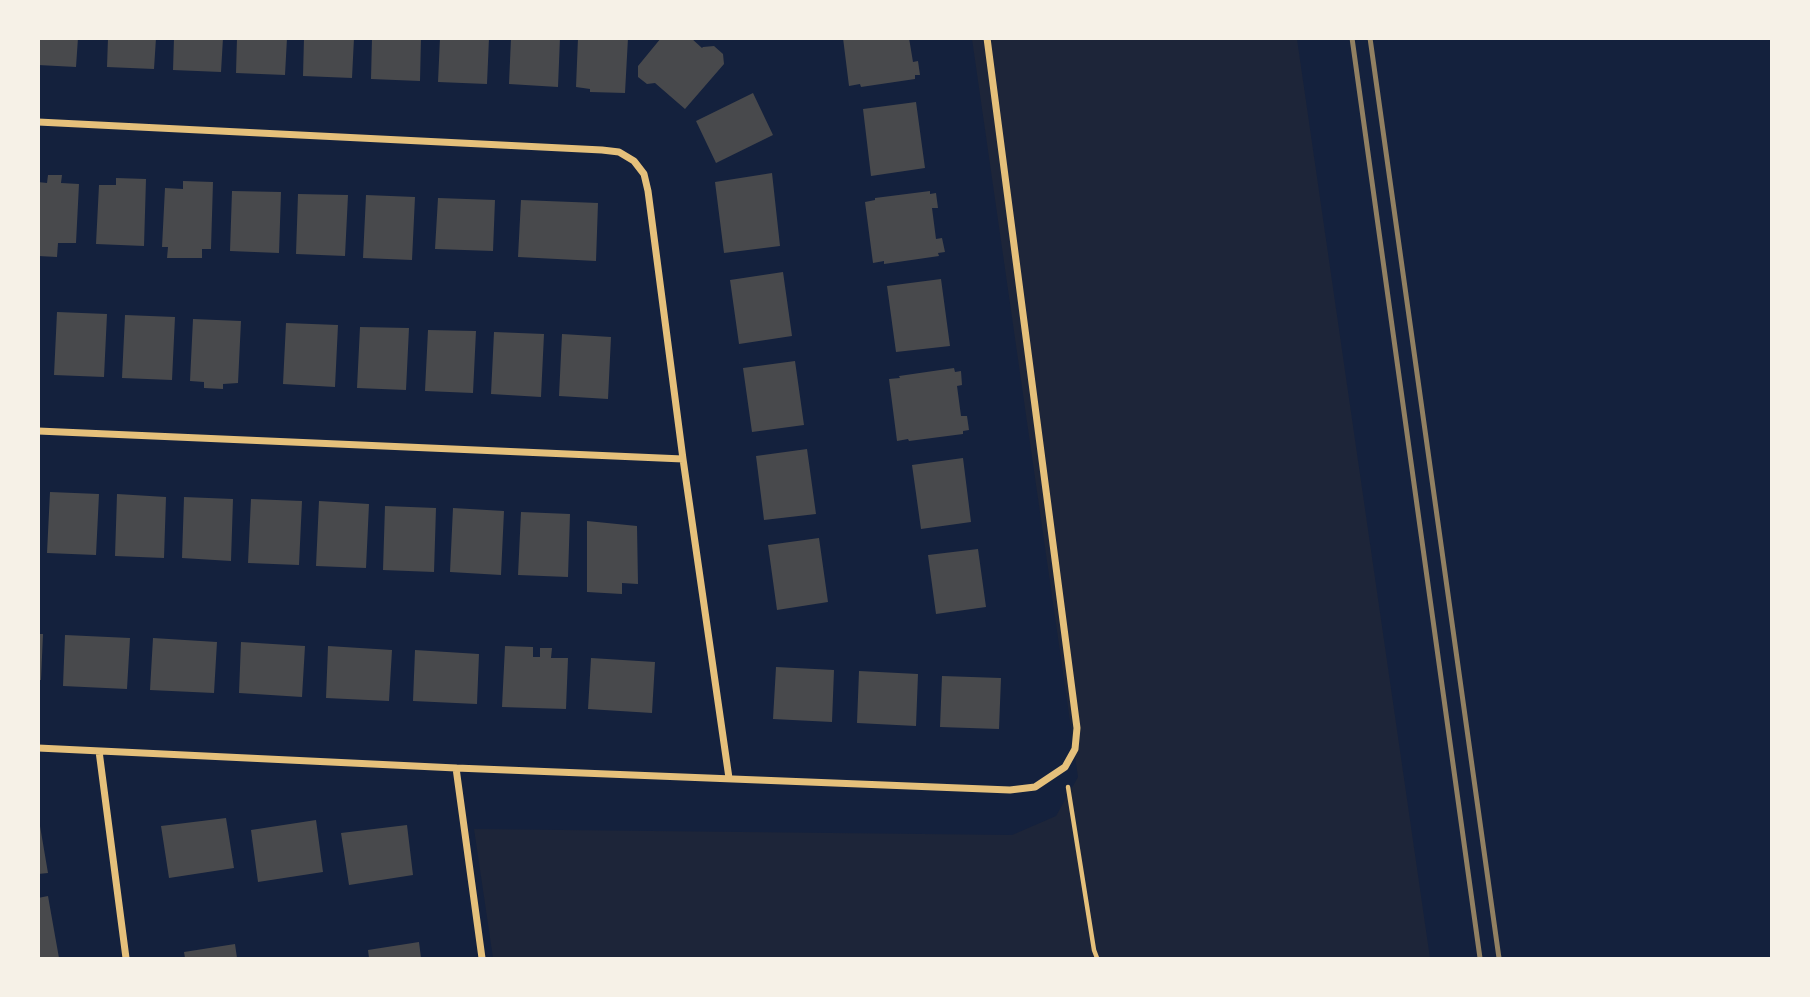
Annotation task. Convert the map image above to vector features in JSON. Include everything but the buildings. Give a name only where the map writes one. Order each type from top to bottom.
[{"type":"street","points":[[38,748],[1010,790],[1035,787],[1065,767],[1075,749],[1077,728],[987,38]]},
{"type":"street","points":[[38,122],[602,150],[619,152],[634,160],[644,174],[648,191],[729,778]]},
{"type":"street","points":[[38,431],[683,459]]},
{"type":"street","points":[[99,751],[126,958]]},
{"type":"street","points":[[456,768],[482,958]]},
{"type":"path","points":[[1065,767],[1097,958]]},
{"type":"shaded area","points":[[972,39],[1297,39],[1430,958],[493,958],[474,829],[1012,835],[1056,816],[1078,777]]},
{"type":"railway","points":[[1352,38],[1480,958]]},
{"type":"railway","points":[[1370,38],[1499,958]]}]
